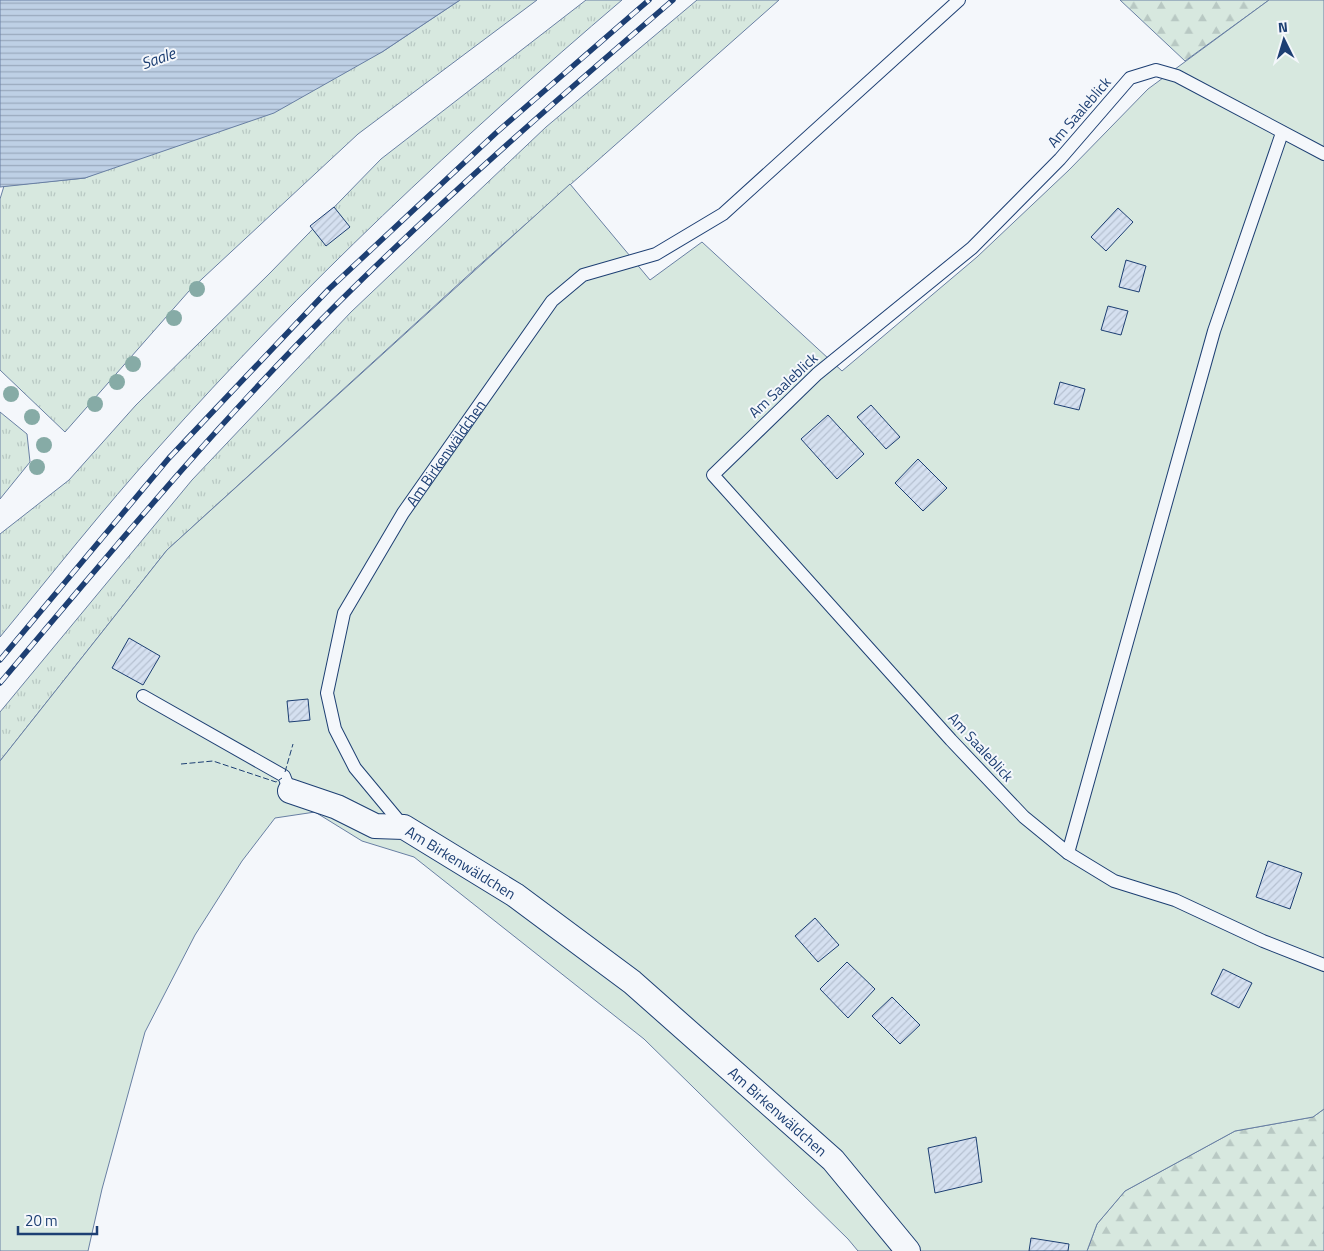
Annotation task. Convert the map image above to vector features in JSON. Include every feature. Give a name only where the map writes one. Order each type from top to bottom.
[{"type":"street","points":[[290,791],[337,807],[375,826],[404,827]]},
{"type":"street","name":"Am Birkenwäldchen","points":[[404,827],[515,895],[632,982],[833,1160],[908,1251]]},
{"type":"lane","name":"Am Birkenwäldchen","points":[[404,827],[355,768],[335,729],[327,693],[344,613],[403,513],[552,301],[582,275],[656,254],[723,214],[959,0]]},
{"type":"lane","name":"Am Saaleblick","points":[[1324,154],[1177,76],[1156,70],[1130,78],[1060,159],[972,248],[817,374],[712,476],[1024,817],[1068,853],[1114,881],[1175,900],[1263,941],[1324,965]]},
{"type":"lane","points":[[1068,853],[1214,331],[1282,132]]},
{"type":"lane","points":[[143,696],[284,776],[290,791]]},
{"type":"green space","points":[[460,0],[537,0],[358,134],[189,291],[65,432],[0,370],[0,199],[4,186],[85,178],[382,52]]},
{"type":"green space","points":[[586,0],[622,0],[441,160],[268,330],[212,388],[138,471],[0,637],[0,534],[69,480],[136,405],[270,273],[381,159]]},
{"type":"green space","points":[[697,0],[779,0],[475,269],[167,550],[0,761],[0,712],[192,480],[351,312],[546,127]]},
{"type":"green space","points":[[1120,0],[1269,0],[1185,61]]},
{"type":"green space","points":[[1269,0],[1324,0],[1324,1109],[1313,1117],[1235,1131],[1125,1191],[1097,1224],[1087,1251],[858,1251],[644,1039],[414,857],[362,841],[315,812],[275,818],[242,861],[195,935],[145,1032],[102,1189],[88,1251],[0,1251],[0,761],[167,550],[570,184],[650,280],[702,242],[842,371],[977,257],[1069,170],[1148,89]]},
{"type":"green space","points":[[0,412],[27,434],[30,462],[0,499]]},
{"type":"green space","points":[[1324,1109],[1324,1251],[1087,1251],[1097,1224],[1125,1191],[1235,1131],[1313,1117]]},
{"type":"water","name":"Saale","points":[[0,0],[460,0],[382,52],[274,113],[85,178],[0,187]]},
{"type":"building","points":[[334,207],[350,227],[326,246],[310,226]]},
{"type":"building","points":[[1118,208],[1133,222],[1106,251],[1091,237]]},
{"type":"building","points":[[1126,260],[1146,266],[1139,292],[1119,287]]},
{"type":"building","points":[[1108,306],[1128,311],[1121,335],[1101,330]]},
{"type":"building","points":[[1060,382],[1085,389],[1079,410],[1054,404]]},
{"type":"building","points":[[871,405],[900,437],[886,449],[857,417]]},
{"type":"building","points":[[828,415],[864,454],[837,479],[801,439]]},
{"type":"building","points":[[918,459],[947,488],[923,511],[895,483]]},
{"type":"building","points":[[129,638],[160,656],[143,685],[112,668]]},
{"type":"building","points":[[308,699],[310,720],[289,722],[287,701]]},
{"type":"building","points":[[1268,861],[1302,873],[1290,909],[1256,897]]},
{"type":"building","points":[[815,918],[839,945],[818,962],[795,936]]},
{"type":"building","points":[[847,962],[875,989],[848,1018],[820,989]]},
{"type":"building","points":[[1223,969],[1252,983],[1239,1008],[1211,994]]},
{"type":"building","points":[[892,997],[920,1025],[900,1044],[872,1016]]},
{"type":"building","points":[[976,1137],[982,1182],[935,1193],[928,1148]]},
{"type":"building","points":[[1031,1238],[1069,1244],[1068,1251],[1029,1251]]},
{"type":"railway","points":[[0,660],[169,458],[329,289],[497,132],[649,0]]},
{"type":"railway","points":[[0,683],[208,440],[340,301],[463,185],[673,0]]},
{"type":"fence","points":[[285,772],[293,744]]},
{"type":"fence","points":[[181,764],[213,761],[276,782],[282,778]]}]
